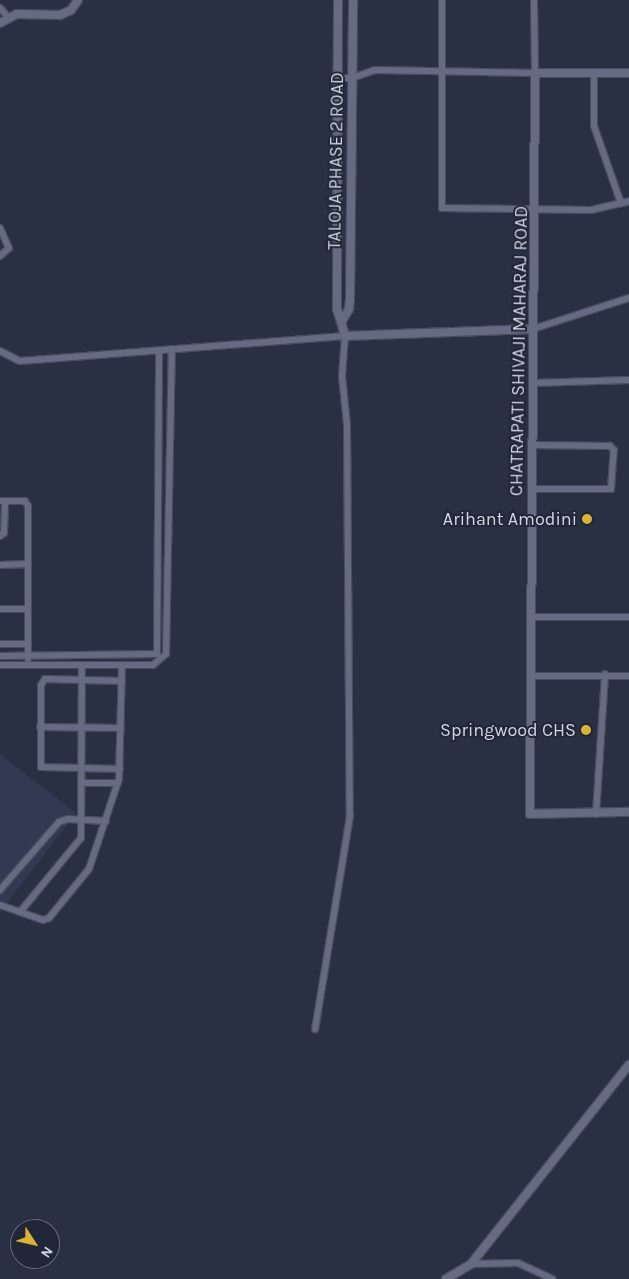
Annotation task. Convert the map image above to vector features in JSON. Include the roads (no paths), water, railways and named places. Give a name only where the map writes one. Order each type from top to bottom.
[{"type":"street","points":[[0,23],[8,17],[24,13],[60,15],[71,10],[78,0]]},
{"type":"street","points":[[442,0],[442,208],[591,210],[629,201]]},
{"type":"street","name":"CHATRAPATI SHIVAJI MAHARAJ ROAD","points":[[534,0],[535,209],[530,814],[629,812]]},
{"type":"street","name":"TALOJA PHASE 2 ROAD","points":[[339,1],[337,309],[342,320],[345,336]]},
{"type":"street","name":"TALOJA PHASE 2 ROAD","points":[[342,320],[349,309],[350,299],[352,1]]},
{"type":"street","points":[[0,8],[8,17]]},
{"type":"street","points":[[339,78],[352,78],[375,70],[629,73]]},
{"type":"street","points":[[594,73],[594,126],[621,204]]},
{"type":"street","points":[[0,228],[9,248],[0,256]]},
{"type":"street","points":[[0,352],[20,361],[172,349],[239,346],[345,336],[533,329],[629,298]]},
{"type":"street","points":[[315,1029],[350,816],[347,424],[342,376],[345,336]]},
{"type":"street","points":[[0,665],[153,665],[164,659],[167,648],[172,349]]},
{"type":"street","points":[[157,654],[160,350]]},
{"type":"street","points":[[533,383],[629,380]]},
{"type":"street","points":[[532,489],[611,489],[614,450],[610,446],[533,445]]},
{"type":"street","points":[[0,536],[4,533],[3,501],[25,501],[28,506],[28,665]]},
{"type":"street","points":[[0,564],[28,564]]},
{"type":"street","points":[[0,609],[28,609]]},
{"type":"street","points":[[532,617],[629,617]]},
{"type":"street","points":[[0,644],[28,644]]},
{"type":"street","points":[[0,656],[157,654],[164,659]]},
{"type":"street","points":[[20,912],[78,845],[82,820],[82,665]]},
{"type":"street","points":[[0,906],[43,920],[52,917],[86,875],[118,783],[120,769],[122,665]]},
{"type":"street","points":[[596,814],[605,674]]},
{"type":"street","points":[[531,676],[605,674],[629,676]]},
{"type":"street","points":[[120,769],[41,767],[40,727],[43,680],[122,681]]},
{"type":"street","points":[[40,727],[121,728]]},
{"type":"street","points":[[81,783],[118,783]]},
{"type":"street","points":[[0,890],[57,824],[63,820],[106,821]]},
{"type":"street","points":[[446,1279],[471,1264],[629,1064]]},
{"type":"street","points":[[471,1264],[518,1263],[552,1279]]},
{"type":"place","name":"Arihant Amodini","points":[[587,519]]},
{"type":"place","name":"Springwood CHS","points":[[586,730]]}]
